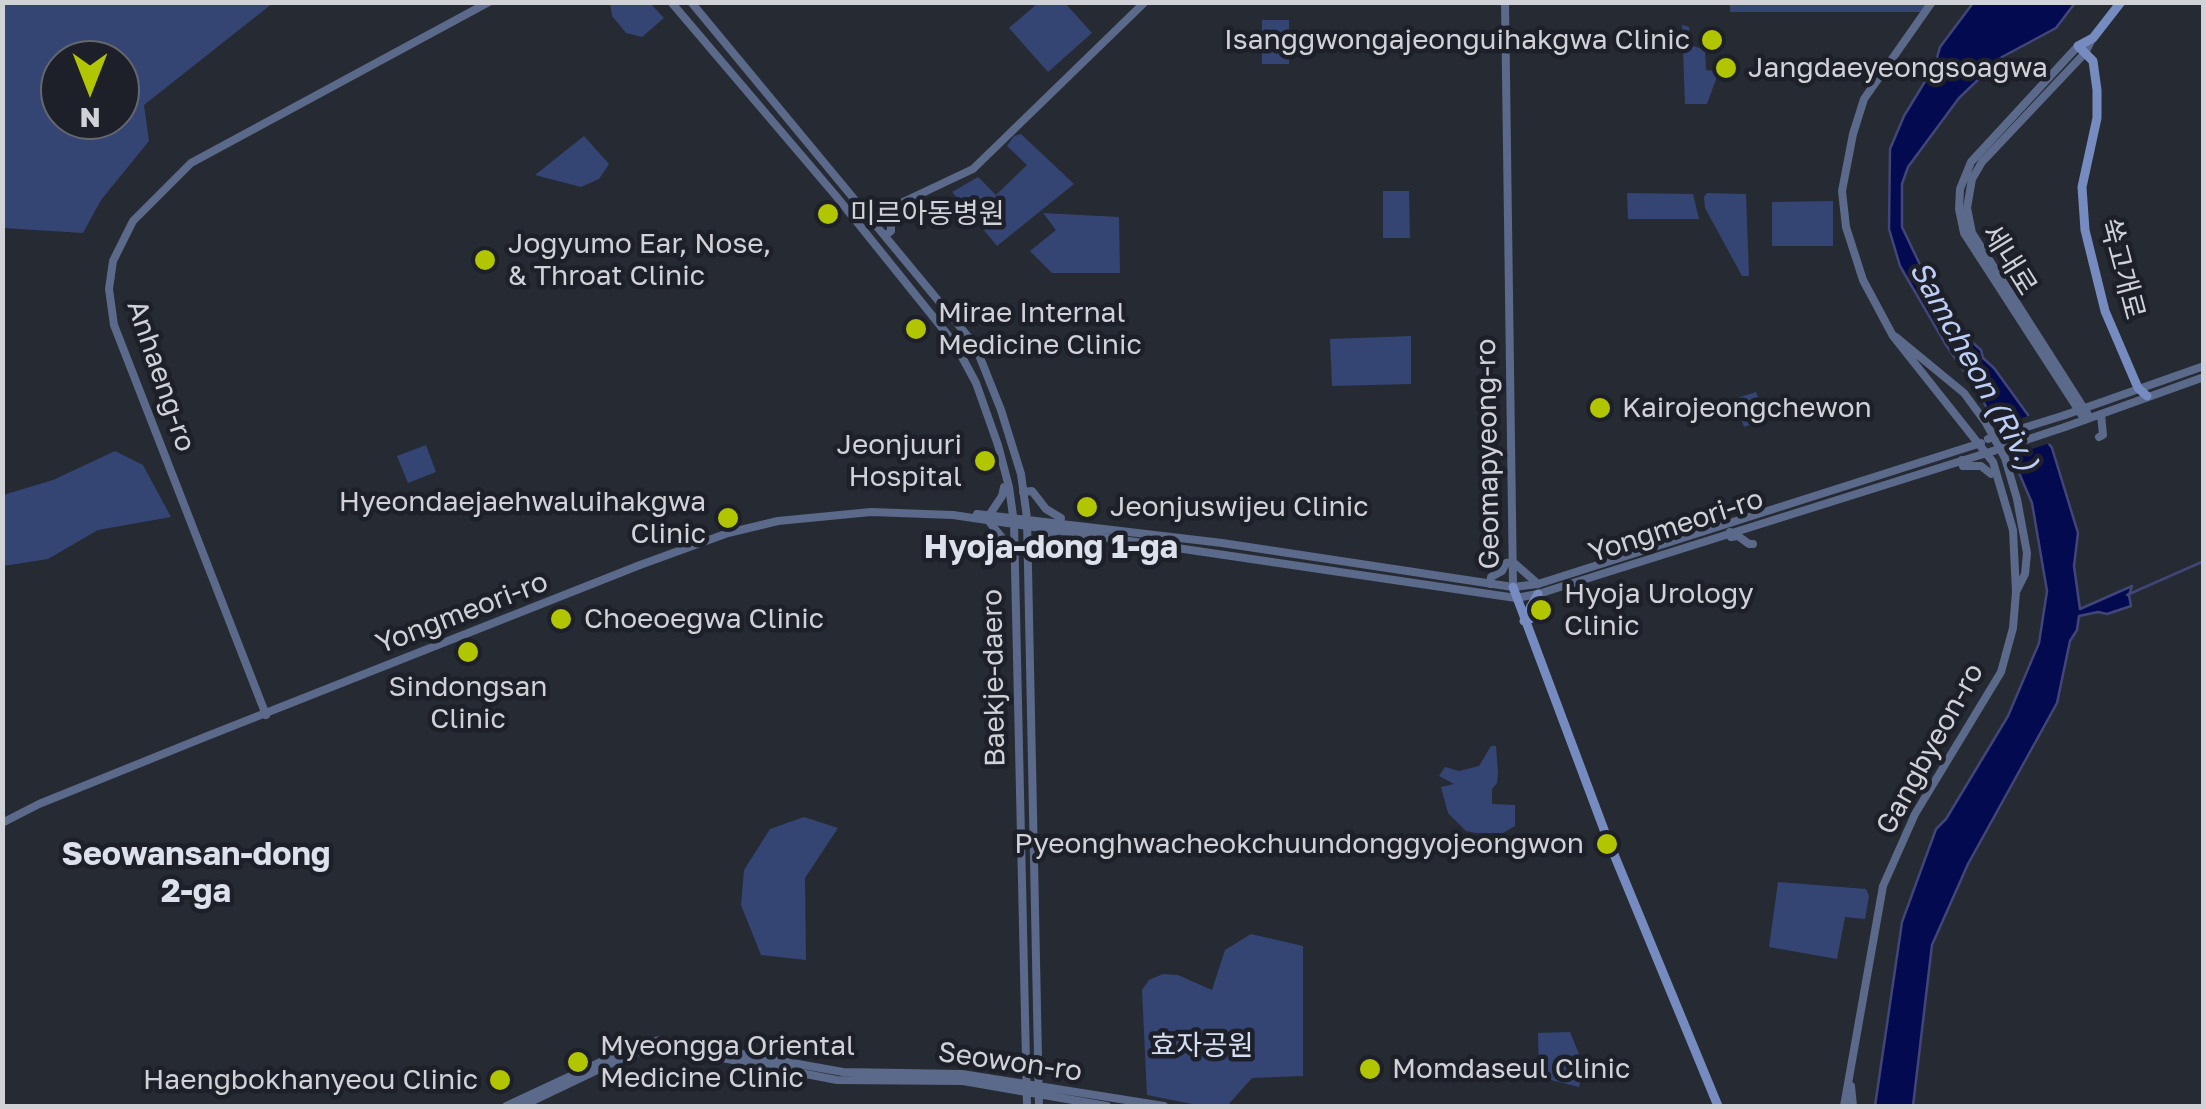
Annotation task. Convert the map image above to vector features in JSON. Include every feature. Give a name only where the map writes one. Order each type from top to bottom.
[{"type":"main road","name":"세내로","points":[[2081,49],[2122,2]]},
{"type":"main road","name":"쑥고개로","points":[[2081,49],[2094,61],[2098,90],[2097,118],[2082,187],[2085,230],[2105,311],[2143,392]]},
{"type":"main road","name":"Geomapyeong-ro","points":[[1513,587],[1613,854],[1718,1106]]},
{"type":"main road","points":[[1524,621],[1530,619],[1538,589]]},
{"type":"street","name":"Anhaeng-ro","points":[[266,715],[114,326],[109,289],[113,261],[133,221],[191,162],[489,2]]},
{"type":"street","name":"Baekje-daero","points":[[672,2],[956,344],[976,384],[1010,486],[1014,519],[1027,1106]]},
{"type":"street","name":"Baekje-daero","points":[[691,2],[975,345],[1002,410],[1024,492],[1026,521],[1039,1097]]},
{"type":"street","points":[[859,224],[973,169],[1146,2]]},
{"type":"street","name":"Geomapyeong-ro","points":[[1504,2],[1513,587]]},
{"type":"street","name":"Gangbyeon-ro","points":[[1844,1106],[1883,886],[1915,814],[2001,672],[2013,628],[2016,592],[2013,530],[1988,447],[1892,336],[1863,280],[1846,226],[1842,190],[1852,134],[1864,99],[1932,2]]},
{"type":"street","name":"세내로","points":[[2081,49],[1971,162],[1960,189],[1959,209],[1964,233],[2085,414]]},
{"type":"street","points":[[885,236],[891,231],[891,206]]},
{"type":"street","points":[[1892,336],[1926,358],[1964,393],[1986,423],[2004,458],[2024,526],[2027,554],[2025,574],[2016,592]]},
{"type":"street","points":[[1988,447],[2065,428],[2085,414],[2204,366]]},
{"type":"street","points":[[1988,447],[2034,424],[2065,415],[2101,414],[2143,392],[2204,377]]},
{"type":"street","points":[[2100,437],[2101,414]]},
{"type":"street","name":"Yongmeori-ro","points":[[2,823],[39,804],[728,533],[778,521],[836,513],[1014,519],[1516,598],[1988,447]]},
{"type":"street","name":"Yongmeori-ro","points":[[1058,527],[1222,543],[1538,589],[1962,460],[1988,447]]},
{"type":"street","points":[[1962,460],[1963,466],[1981,466],[1991,474],[1996,472]]},
{"type":"street","points":[[1010,486],[1004,487],[989,517],[1008,544],[1014,545]]},
{"type":"street","points":[[1024,492],[1032,492],[1060,518],[1058,527],[1037,542],[1035,552],[1027,552]]},
{"type":"street","points":[[1730,532],[1731,538],[1738,536],[1753,544]]},
{"type":"street","points":[[1490,584],[1491,577],[1502,572],[1506,563],[1513,562],[1538,589]]},
{"type":"street","name":"Seowon-ro","points":[[506,1106],[641,1042],[654,1040],[844,1072],[956,1073],[1026,1088],[1055,1103],[1107,1106]]},
{"type":"street","name":"Seowon-ro","points":[[522,1106],[650,1046],[836,1080],[962,1080],[1026,1088]]},
{"type":"street","points":[[1848,1084],[1852,1088],[1853,1106]]},
{"type":"street","name":"Seowon-ro","points":[[1039,1097],[1164,1106]]},
{"type":"green space","points":[[2,3],[273,3],[144,105],[149,141],[101,200],[83,233],[3,228]]},
{"type":"green space","points":[[610,3],[650,3],[664,18],[642,37],[626,33],[612,16]]},
{"type":"green space","points":[[1038,3],[1065,3],[1092,33],[1048,72],[1009,28]]},
{"type":"green space","points":[[1730,3],[1928,3],[1921,12],[1730,12]]},
{"type":"green space","points":[[1262,20],[1289,20],[1289,64],[1262,64]]},
{"type":"green space","points":[[1682,25],[1689,27],[1690,45],[1705,50],[1706,70],[1719,71],[1707,104],[1685,104]]},
{"type":"green space","points":[[1021,134],[1074,184],[997,246],[952,192],[978,177],[996,195],[1027,165],[1007,146],[1014,136]]},
{"type":"green space","points":[[584,136],[609,164],[599,179],[581,187],[535,175]]},
{"type":"green space","points":[[1383,191],[1409,191],[1410,238],[1383,238]]},
{"type":"green space","points":[[1627,193],[1693,194],[1699,219],[1628,219]]},
{"type":"green space","points":[[1707,193],[1746,194],[1749,276],[1742,276],[1705,208]]},
{"type":"green space","points":[[1833,201],[1833,246],[1772,246],[1772,202]]},
{"type":"green space","points":[[1043,213],[1119,217],[1120,273],[1052,273],[1030,251],[1056,230]]},
{"type":"green space","points":[[1411,336],[1411,384],[1332,386],[1330,339]]},
{"type":"green space","points":[[1756,392],[1766,419],[1744,427],[1734,399]]},
{"type":"green space","points":[[426,445],[436,472],[408,483],[397,456]]},
{"type":"green space","points":[[115,451],[143,465],[171,517],[98,530],[48,559],[3,566],[3,495],[53,480]]},
{"type":"green space","points":[[1491,746],[1496,746],[1498,773],[1492,804],[1515,805],[1515,826],[1503,833],[1466,831],[1448,813],[1441,787],[1454,784],[1439,776],[1445,767],[1459,771],[1479,766]]},
{"type":"green space","points":[[804,817],[838,828],[805,878],[806,960],[761,955],[741,905],[744,870],[770,829]]},
{"type":"green space","points":[[1778,882],[1866,889],[1869,896],[1865,919],[1845,917],[1837,959],[1769,947]]},
{"type":"green space","name":"효자공원","points":[[1251,934],[1303,946],[1303,1076],[1252,1078],[1227,1106],[1202,1106],[1147,1095],[1142,990],[1149,980],[1163,974],[1178,975],[1212,990],[1225,950]]},
{"type":"green space","points":[[1570,1032],[1584,1066],[1579,1087],[1539,1077],[1538,1033]]},
{"type":"water","name":"Samcheon (Riv.)","points":[[1973,3],[2075,3],[2056,28],[2002,57],[1959,98],[1908,167],[1902,184],[1902,227],[1923,271],[1941,301],[1946,301],[1963,334],[1981,350],[1983,358],[2052,448],[2078,533],[2074,566],[2080,609],[2132,586],[2131,606],[2107,614],[2079,616],[2057,703],[1968,864],[1932,945],[1913,1106],[1875,1106],[1902,922],[1936,829],[1946,819],[2008,716],[2039,643],[2047,591],[2032,503],[2013,459],[1979,393],[1900,266],[1889,229],[1890,149],[1904,116],[1935,65],[1940,47]]},
{"type":"pier","points":[[2034,414],[2054,442],[2006,457],[1992,428]]},
{"type":"waterway","points":[[2127,595],[2204,561]]},
{"type":"place","name":"Isanggwongajeonguihakgwa Clinic","points":[[1712,40]]},
{"type":"place","name":"Jangdaeyeongsoagwa","points":[[1726,68]]},
{"type":"place","name":"미르아동병원","points":[[828,214]]},
{"type":"place","name":"Jogyumo Ear, Nose, & Throat Clinic","points":[[485,260]]},
{"type":"place","name":"Mirae Internal Medicine Clinic","points":[[916,329]]},
{"type":"place","name":"Kairojeongchewon","points":[[1600,408]]},
{"type":"place","name":"Jeonjuuri Hospital","points":[[985,461]]},
{"type":"place","name":"Jeonjuswijeu Clinic","points":[[1087,507]]},
{"type":"place","name":"Hyeondaejaehwaluihakgwa Clinic","points":[[728,518]]},
{"type":"place","name":"Hyoja Urology Clinic","points":[[1541,610]]},
{"type":"place","name":"Choeoegwa Clinic","points":[[561,619]]},
{"type":"place","name":"Sindongsan Clinic","points":[[468,652]]},
{"type":"place","name":"Pyeonghwacheokchuundonggyojeongwon","points":[[1607,844]]},
{"type":"place","name":"Myeongga Oriental Medicine Clinic","points":[[578,1062]]},
{"type":"place","name":"Momdaseul Clinic","points":[[1370,1069]]},
{"type":"place","name":"Haengbokhanyeou Clinic","points":[[500,1080]]},
{"type":"district","name":"Hyoja-dong 1-ga","points":[[1051,548]]},
{"type":"district","name":"Seowansan-dong 2-ga","points":[[196,874]]}]
